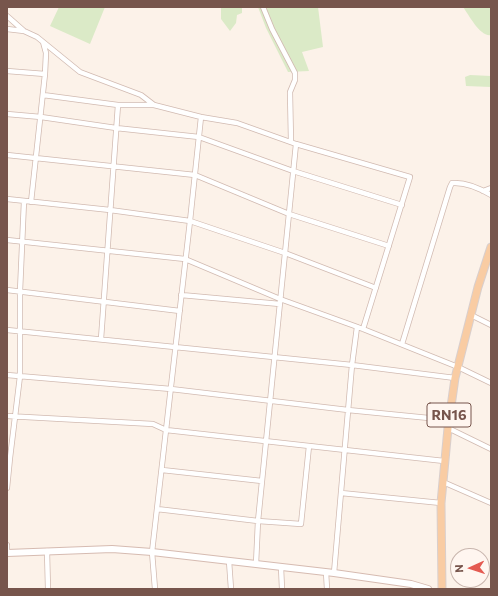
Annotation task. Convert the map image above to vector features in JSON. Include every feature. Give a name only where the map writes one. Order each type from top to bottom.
[{"type":"main road","name":"RN16","points":[[442,589],[440,503],[454,378],[491,247]]},
{"type":"main road","points":[[7,553],[112,549],[152,552],[334,572],[411,584],[428,589]]},
{"type":"street","points":[[256,564],[258,521],[293,171],[290,92],[295,80],[294,73],[272,29],[263,7]]},
{"type":"street","points":[[7,16],[24,31],[37,37],[80,72],[140,95],[154,105]]},
{"type":"street","points":[[7,29],[24,31]]},
{"type":"street","points":[[31,202],[45,74],[46,53],[43,42]]},
{"type":"street","points":[[7,71],[45,74]]},
{"type":"street","points":[[43,95],[118,105],[154,105],[201,117],[237,123],[293,143],[410,177],[390,246],[363,329]]},
{"type":"street","points":[[101,339],[118,105]]},
{"type":"street","points":[[7,114],[41,117],[116,128],[199,136],[293,171],[402,204]]},
{"type":"street","points":[[156,589],[152,552],[201,117]]},
{"type":"street","points":[[7,155],[194,175],[289,214],[390,246]]},
{"type":"street","points":[[402,344],[452,182],[458,182],[491,195]]},
{"type":"street","points":[[483,191],[491,188]]},
{"type":"street","points":[[7,199],[110,210],[190,221],[285,253],[376,288]]},
{"type":"street","points":[[7,488],[8,458],[16,416],[20,376],[20,291],[24,201]]},
{"type":"street","points":[[7,240],[186,258],[280,301],[402,344],[458,366],[491,383]]},
{"type":"street","points":[[7,290],[180,311]]},
{"type":"street","points":[[182,295],[280,301]]},
{"type":"street","points":[[471,315],[491,325]]},
{"type":"street","points":[[334,572],[344,450],[357,327]]},
{"type":"street","points":[[7,330],[352,365],[454,378]]},
{"type":"street","points":[[7,375],[171,389],[348,410],[449,420]]},
{"type":"street","points":[[7,416],[153,424],[166,430],[444,461]]},
{"type":"street","points":[[448,428],[491,449]]},
{"type":"street","points":[[157,509],[258,521],[301,524],[309,446]]},
{"type":"street","points":[[162,470],[262,481]]},
{"type":"street","points":[[443,482],[491,503]]},
{"type":"street","points":[[340,493],[440,503]]},
{"type":"street","points":[[7,545],[7,553]]},
{"type":"street","points":[[47,551],[48,589]]},
{"type":"street","points":[[229,561],[231,589]]},
{"type":"street","points":[[281,567],[282,589]]},
{"type":"street","points":[[326,572],[327,589]]},
{"type":"green space","points":[[59,7],[105,7],[90,44],[50,26]]},
{"type":"green space","points":[[212,7],[242,7],[242,13],[237,15],[236,23],[230,31],[221,19],[221,8]]},
{"type":"green space","points":[[258,7],[318,7],[323,47],[302,52],[309,71],[288,72],[266,28]]},
{"type":"green space","points":[[463,7],[491,7],[491,35],[483,33],[479,29]]},
{"type":"green space","points":[[470,75],[491,76],[491,87],[466,86],[465,77]]}]
